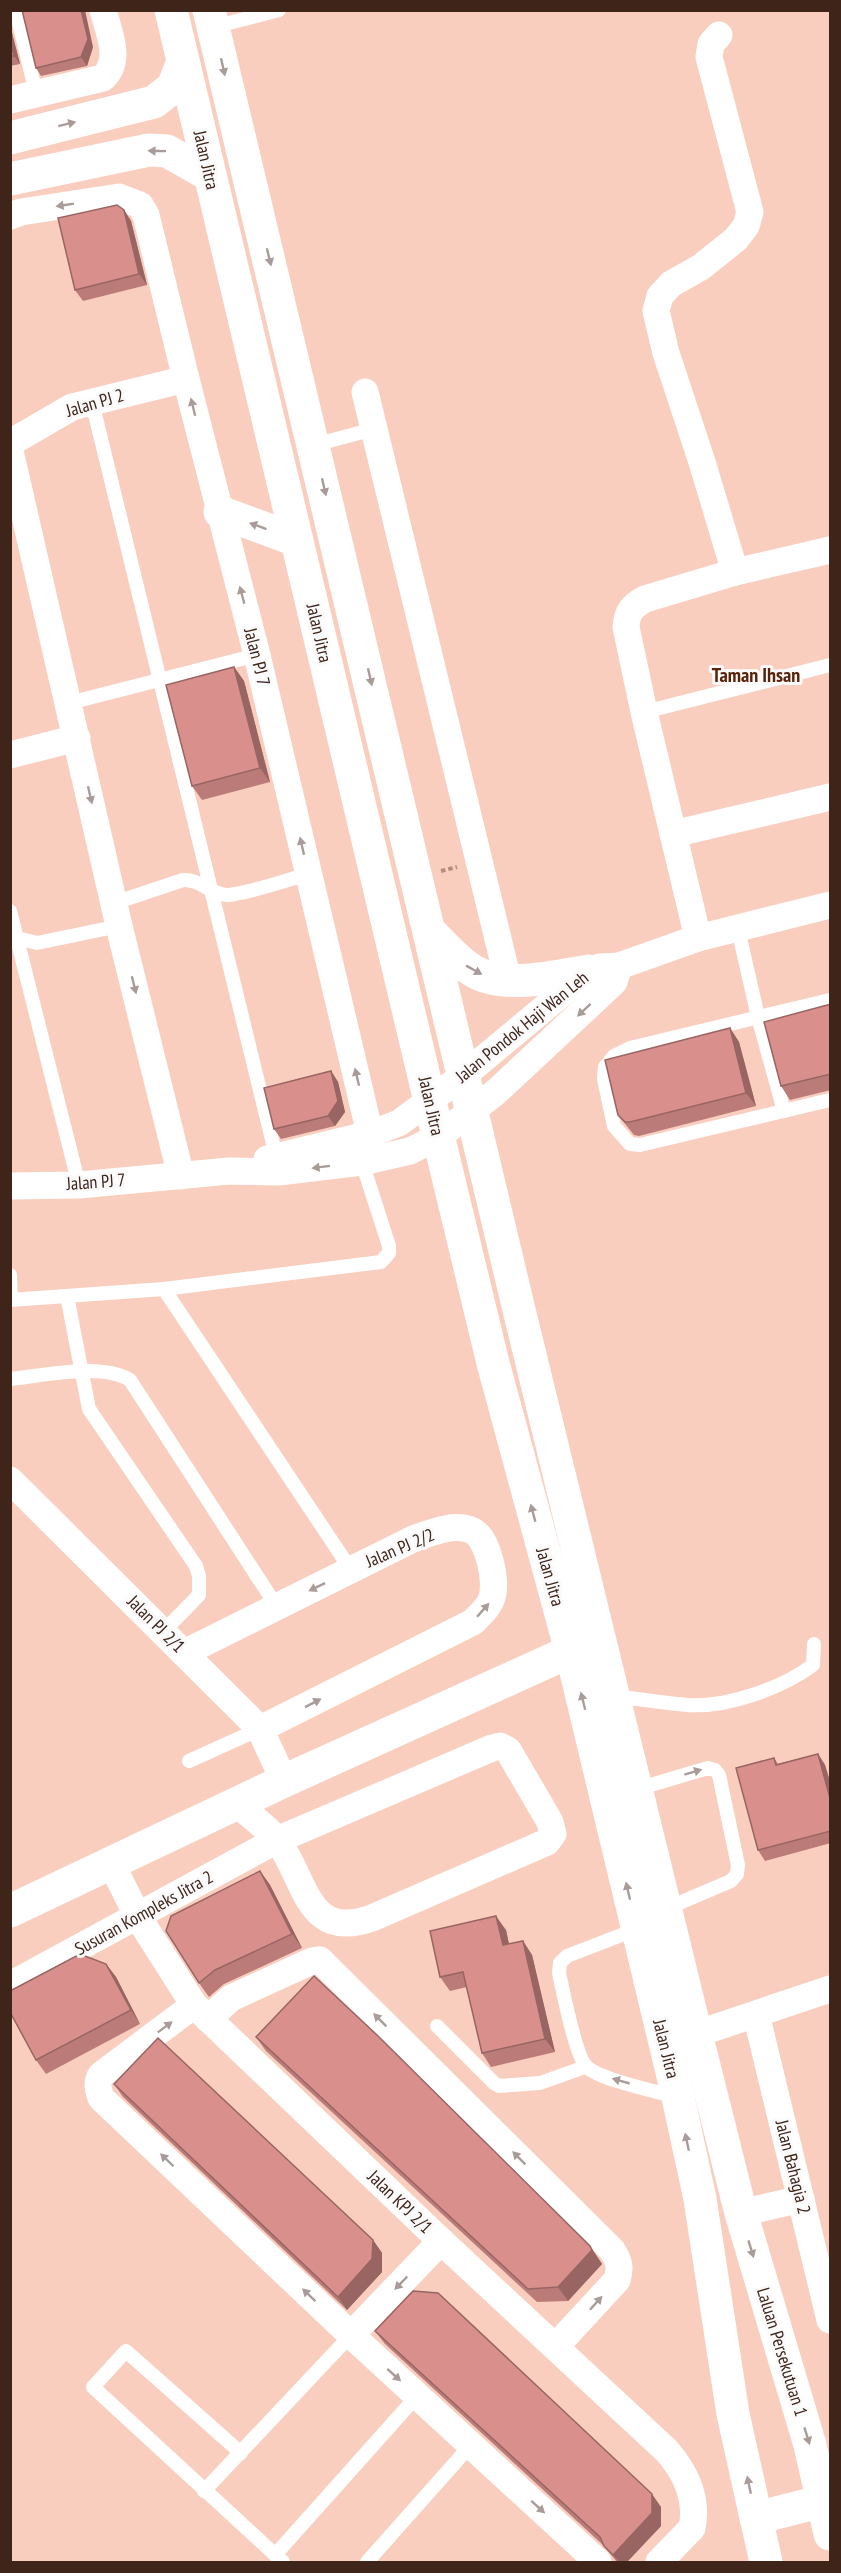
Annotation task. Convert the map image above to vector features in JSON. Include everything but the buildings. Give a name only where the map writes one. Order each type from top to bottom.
[{"type":"main road","name":"Jalan Jitra","points":[[171,10],[438,1137],[496,1374],[571,1651],[678,2097],[699,2199],[734,2414],[756,2518]]},
{"type":"main road","name":"Jalan Jitra","points":[[211,19],[665,1908],[731,2172]]},
{"type":"main road","points":[[10,138],[154,102],[173,87],[183,61]]},
{"type":"main road","points":[[10,179],[149,150],[167,151],[209,174]]},
{"type":"main road","points":[[220,512],[297,540]]},
{"type":"main road","points":[[430,932],[464,965],[493,979],[543,979],[604,968]]},
{"type":"main road","points":[[10,1911],[284,1780],[571,1651]]},
{"type":"main road","name":"Laluan Persekutuan 1","points":[[731,2172],[810,2445],[831,2534]]},
{"type":"main road","points":[[765,2562],[756,2518],[823,2501]]},
{"type":"street","points":[[23,96],[103,78],[110,71],[115,60],[104,10]]},
{"type":"street","points":[[719,35],[711,44],[709,57],[750,212],[746,226],[736,239],[701,267],[671,284],[660,296],[656,311],[666,353],[735,572]]},
{"type":"street","name":"Jalan PJ 7","points":[[10,216],[21,212],[119,197],[140,205],[146,215],[257,655],[370,1134]]},
{"type":"street","name":"Jalan PJ 2","points":[[10,443],[72,407],[186,379]]},
{"type":"street","points":[[365,392],[508,980]]},
{"type":"street","points":[[10,451],[117,914],[181,1176]]},
{"type":"street","points":[[698,938],[644,712],[626,627],[626,616],[633,606],[645,599],[735,572],[831,550]]},
{"type":"street","points":[[10,755],[77,738]]},
{"type":"street","points":[[673,834],[831,798]]},
{"type":"street","name":"Jalan Pondok Haji Wan Leh","points":[[229,1171],[276,1156],[370,1134],[399,1123],[604,968],[698,938],[831,905]]},
{"type":"street","name":"Jalan Pondok Haji Wan Leh","points":[[229,1171],[279,1172],[362,1162],[410,1151],[438,1137],[473,1112],[614,982],[604,968]]},
{"type":"street","name":"Jalan PJ 7","points":[[10,1186],[79,1185],[229,1171]]},
{"type":"street","name":"Jalan PJ 2/1","points":[[10,1480],[260,1729],[284,1780]]},
{"type":"street","name":"Jalan PJ 2/2","points":[[184,1653],[413,1539],[441,1530],[465,1529],[475,1532],[483,1542],[495,1577],[491,1601],[484,1611],[461,1629],[260,1729]]},
{"type":"street","points":[[236,1803],[277,1840],[319,1914],[331,1922],[343,1924],[355,1924],[383,1913],[547,1842],[553,1834],[550,1822],[508,1750],[500,1746],[277,1840]]},
{"type":"street","name":"Susuran Kompleks Jitra 2","points":[[10,1985],[277,1840]]},
{"type":"street","name":"Jalan KPJ 2/1","points":[[111,1863],[138,1917],[201,2012],[441,2241],[667,2451],[678,2464],[693,2500],[695,2517],[692,2528],[659,2562]]},
{"type":"street","points":[[556,2346],[617,2280],[620,2271],[619,2261],[612,2250],[320,1960],[312,1961],[201,2012],[101,2075],[98,2080],[101,2098],[351,2335],[598,2562]]},
{"type":"street","points":[[696,2034],[831,1989]]},
{"type":"street","name":"Jalan Bahagia 2","points":[[756,2014],[831,2320]]},
{"type":"street","points":[[741,2213],[801,2199]]},
{"type":"street","points":[[351,2335],[441,2241]]},
{"type":"lane","points":[[16,10],[23,96]]},
{"type":"lane","points":[[211,19],[279,10]]},
{"type":"lane","points":[[92,402],[276,1156]]},
{"type":"lane","points":[[314,445],[374,429]]},
{"type":"lane","points":[[69,703],[257,655]]},
{"type":"lane","points":[[644,712],[831,665]]},
{"type":"lane","points":[[14,938],[36,943],[117,914],[183,880],[197,882],[212,891],[232,894],[309,874]]},
{"type":"lane","points":[[10,911],[14,938],[79,1185]]},
{"type":"lane","points":[[738,928],[758,1017],[784,1110]]},
{"type":"lane","points":[[831,1000],[630,1048],[614,1056],[605,1067],[604,1079],[614,1126],[630,1144],[640,1145],[831,1100]]},
{"type":"lane","points":[[10,1275],[11,1300],[164,1289],[381,1262],[389,1254],[389,1246],[362,1162]]},
{"type":"lane","points":[[164,1289],[351,1570]]},
{"type":"lane","points":[[67,1296],[86,1400],[93,1416],[196,1566],[199,1576],[200,1595],[164,1632]]},
{"type":"lane","points":[[10,1380],[80,1372],[112,1373],[130,1380],[277,1607]]},
{"type":"lane","points":[[614,1696],[689,1705],[720,1703],[761,1692],[795,1679],[813,1665],[814,1644]]},
{"type":"lane","points":[[189,1761],[260,1729]]},
{"type":"lane","points":[[637,1789],[708,1768],[715,1770],[719,1775],[738,1866],[737,1874],[731,1881],[665,1908]]},
{"type":"lane","points":[[637,1929],[579,1949],[560,1963],[559,1973],[579,2053],[585,2067],[600,2075],[678,2097]]},
{"type":"lane","points":[[437,2026],[499,2086],[540,2083],[585,2067]]},
{"type":"lane","points":[[204,2491],[351,2335]]},
{"type":"lane","points":[[241,2453],[126,2351],[93,2387],[279,2559],[417,2396]]},
{"type":"lane","points":[[367,2562],[471,2446]]},
{"type":"path","points":[[417,877],[478,862]]},
{"type":"district","name":"Taman Ihsan","points":[[756,675]]}]
